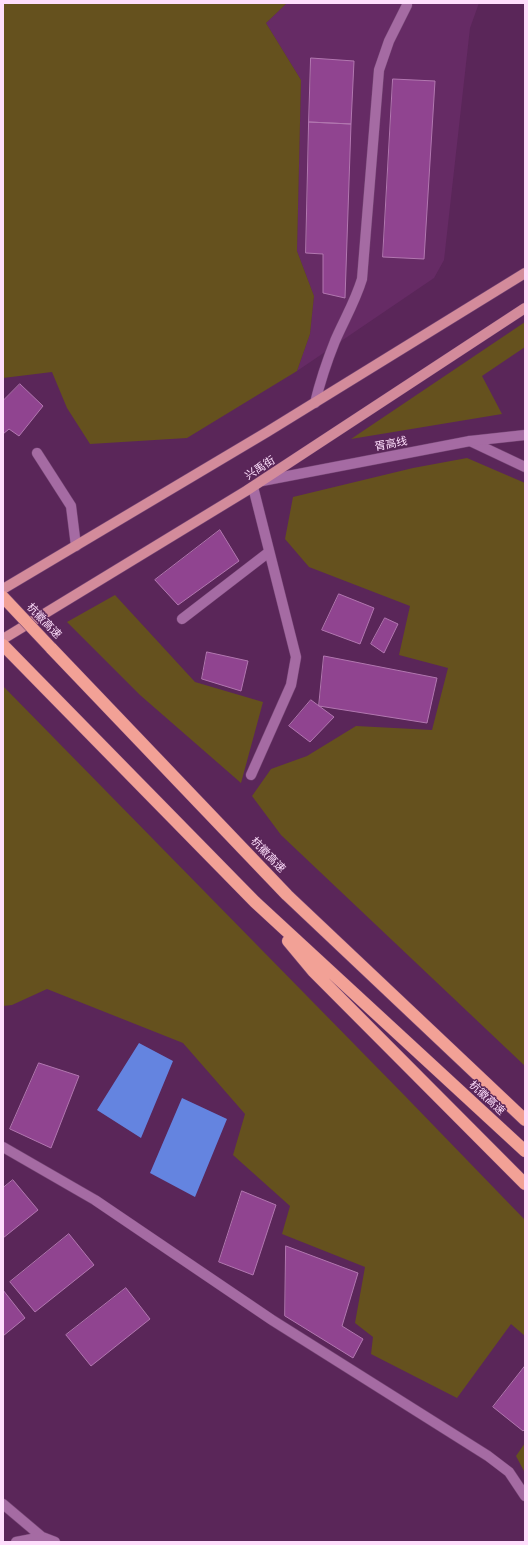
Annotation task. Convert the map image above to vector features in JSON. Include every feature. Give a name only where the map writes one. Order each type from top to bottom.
[{"type":"highway","name":"杭徽高速","points":[[3,597],[287,895],[525,1120]]},
{"type":"highway","name":"杭徽高速","points":[[3,645],[254,902],[525,1151]]},
{"type":"highway","points":[[254,902],[313,971],[525,1184]]},
{"type":"main road","points":[[3,589],[315,403],[525,272]]},
{"type":"main road","name":"兴禹街","points":[[3,639],[253,487],[525,308]]},
{"type":"street","points":[[315,403],[321,377],[336,340],[356,299],[362,279],[379,70],[390,41],[407,5]]},
{"type":"street","name":"胥高线","points":[[262,481],[470,440],[525,435]]},
{"type":"street","points":[[470,440],[525,467]]},
{"type":"street","points":[[37,453],[71,506],[76,546]]},
{"type":"street","points":[[251,775],[291,685],[296,657],[253,487]]},
{"type":"street","points":[[182,619],[269,552]]},
{"type":"street","points":[[3,1147],[94,1200],[272,1320],[488,1456],[510,1472],[525,1496]]},
{"type":"street","points":[[3,1504],[42,1537],[55,1542]]},
{"type":"street","points":[[16,1542],[42,1537]]},
{"type":"shaded area","points":[[3,3],[287,3],[266,23],[301,80],[297,251],[314,296],[310,334],[297,371],[187,438],[90,444],[67,408],[52,372],[3,378]]},
{"type":"shaded area","points":[[287,3],[479,3],[470,28],[444,260],[434,278],[297,371],[310,334],[314,296],[297,251],[301,80],[266,23]]},
{"type":"shaded area","points":[[525,322],[525,347],[482,376],[502,414],[351,439]]},
{"type":"shaded area","points":[[467,458],[525,483],[525,1066],[281,835],[252,796],[271,769],[307,756],[356,726],[432,730],[448,668],[399,655],[410,606],[309,567],[285,539],[293,497],[413,468]]},
{"type":"shaded area","points":[[115,595],[195,682],[263,702],[241,783],[140,695],[67,622]]},
{"type":"shaded area","points":[[3,686],[525,1220],[525,1336],[511,1324],[457,1398],[371,1354],[373,1337],[355,1323],[365,1267],[282,1234],[290,1206],[233,1155],[245,1114],[183,1043],[47,989],[12,1005],[3,1006]]},
{"type":"shaded area","points":[[525,1443],[525,1473],[516,1456]]},
{"type":"water","points":[[139,1043],[173,1061],[141,1138],[97,1110]]},
{"type":"water","points":[[182,1098],[227,1119],[195,1197],[150,1173]]},
{"type":"building","points":[[311,58],[354,61],[351,124],[309,122]]},
{"type":"building","points":[[393,79],[435,81],[424,259],[383,257]]},
{"type":"building","points":[[309,122],[351,124],[345,298],[323,293],[323,254],[306,253]]},
{"type":"building","points":[[20,384],[43,406],[19,436],[9,429],[3,434],[3,401]]},
{"type":"building","points":[[220,530],[239,561],[178,605],[155,580]]},
{"type":"building","points":[[339,594],[374,608],[360,644],[322,630]]},
{"type":"building","points":[[385,618],[398,624],[384,653],[371,644]]},
{"type":"building","points":[[207,652],[248,661],[241,691],[202,679]]},
{"type":"building","points":[[324,656],[437,678],[427,723],[319,706]]},
{"type":"building","points":[[311,700],[334,717],[310,742],[289,726]]},
{"type":"building","points":[[39,1063],[79,1076],[51,1148],[10,1129]]},
{"type":"building","points":[[13,1180],[38,1210],[3,1238],[3,1188]]},
{"type":"building","points":[[242,1191],[276,1205],[253,1275],[219,1262]]},
{"type":"building","points":[[69,1234],[94,1265],[35,1312],[10,1282]]},
{"type":"building","points":[[286,1246],[358,1273],[342,1326],[363,1339],[353,1358],[285,1316]]},
{"type":"building","points":[[126,1288],[150,1319],[91,1366],[66,1335]]},
{"type":"building","points":[[3,1290],[25,1318],[3,1336]]},
{"type":"building","points":[[525,1366],[525,1429],[523,1431],[493,1407]]}]
